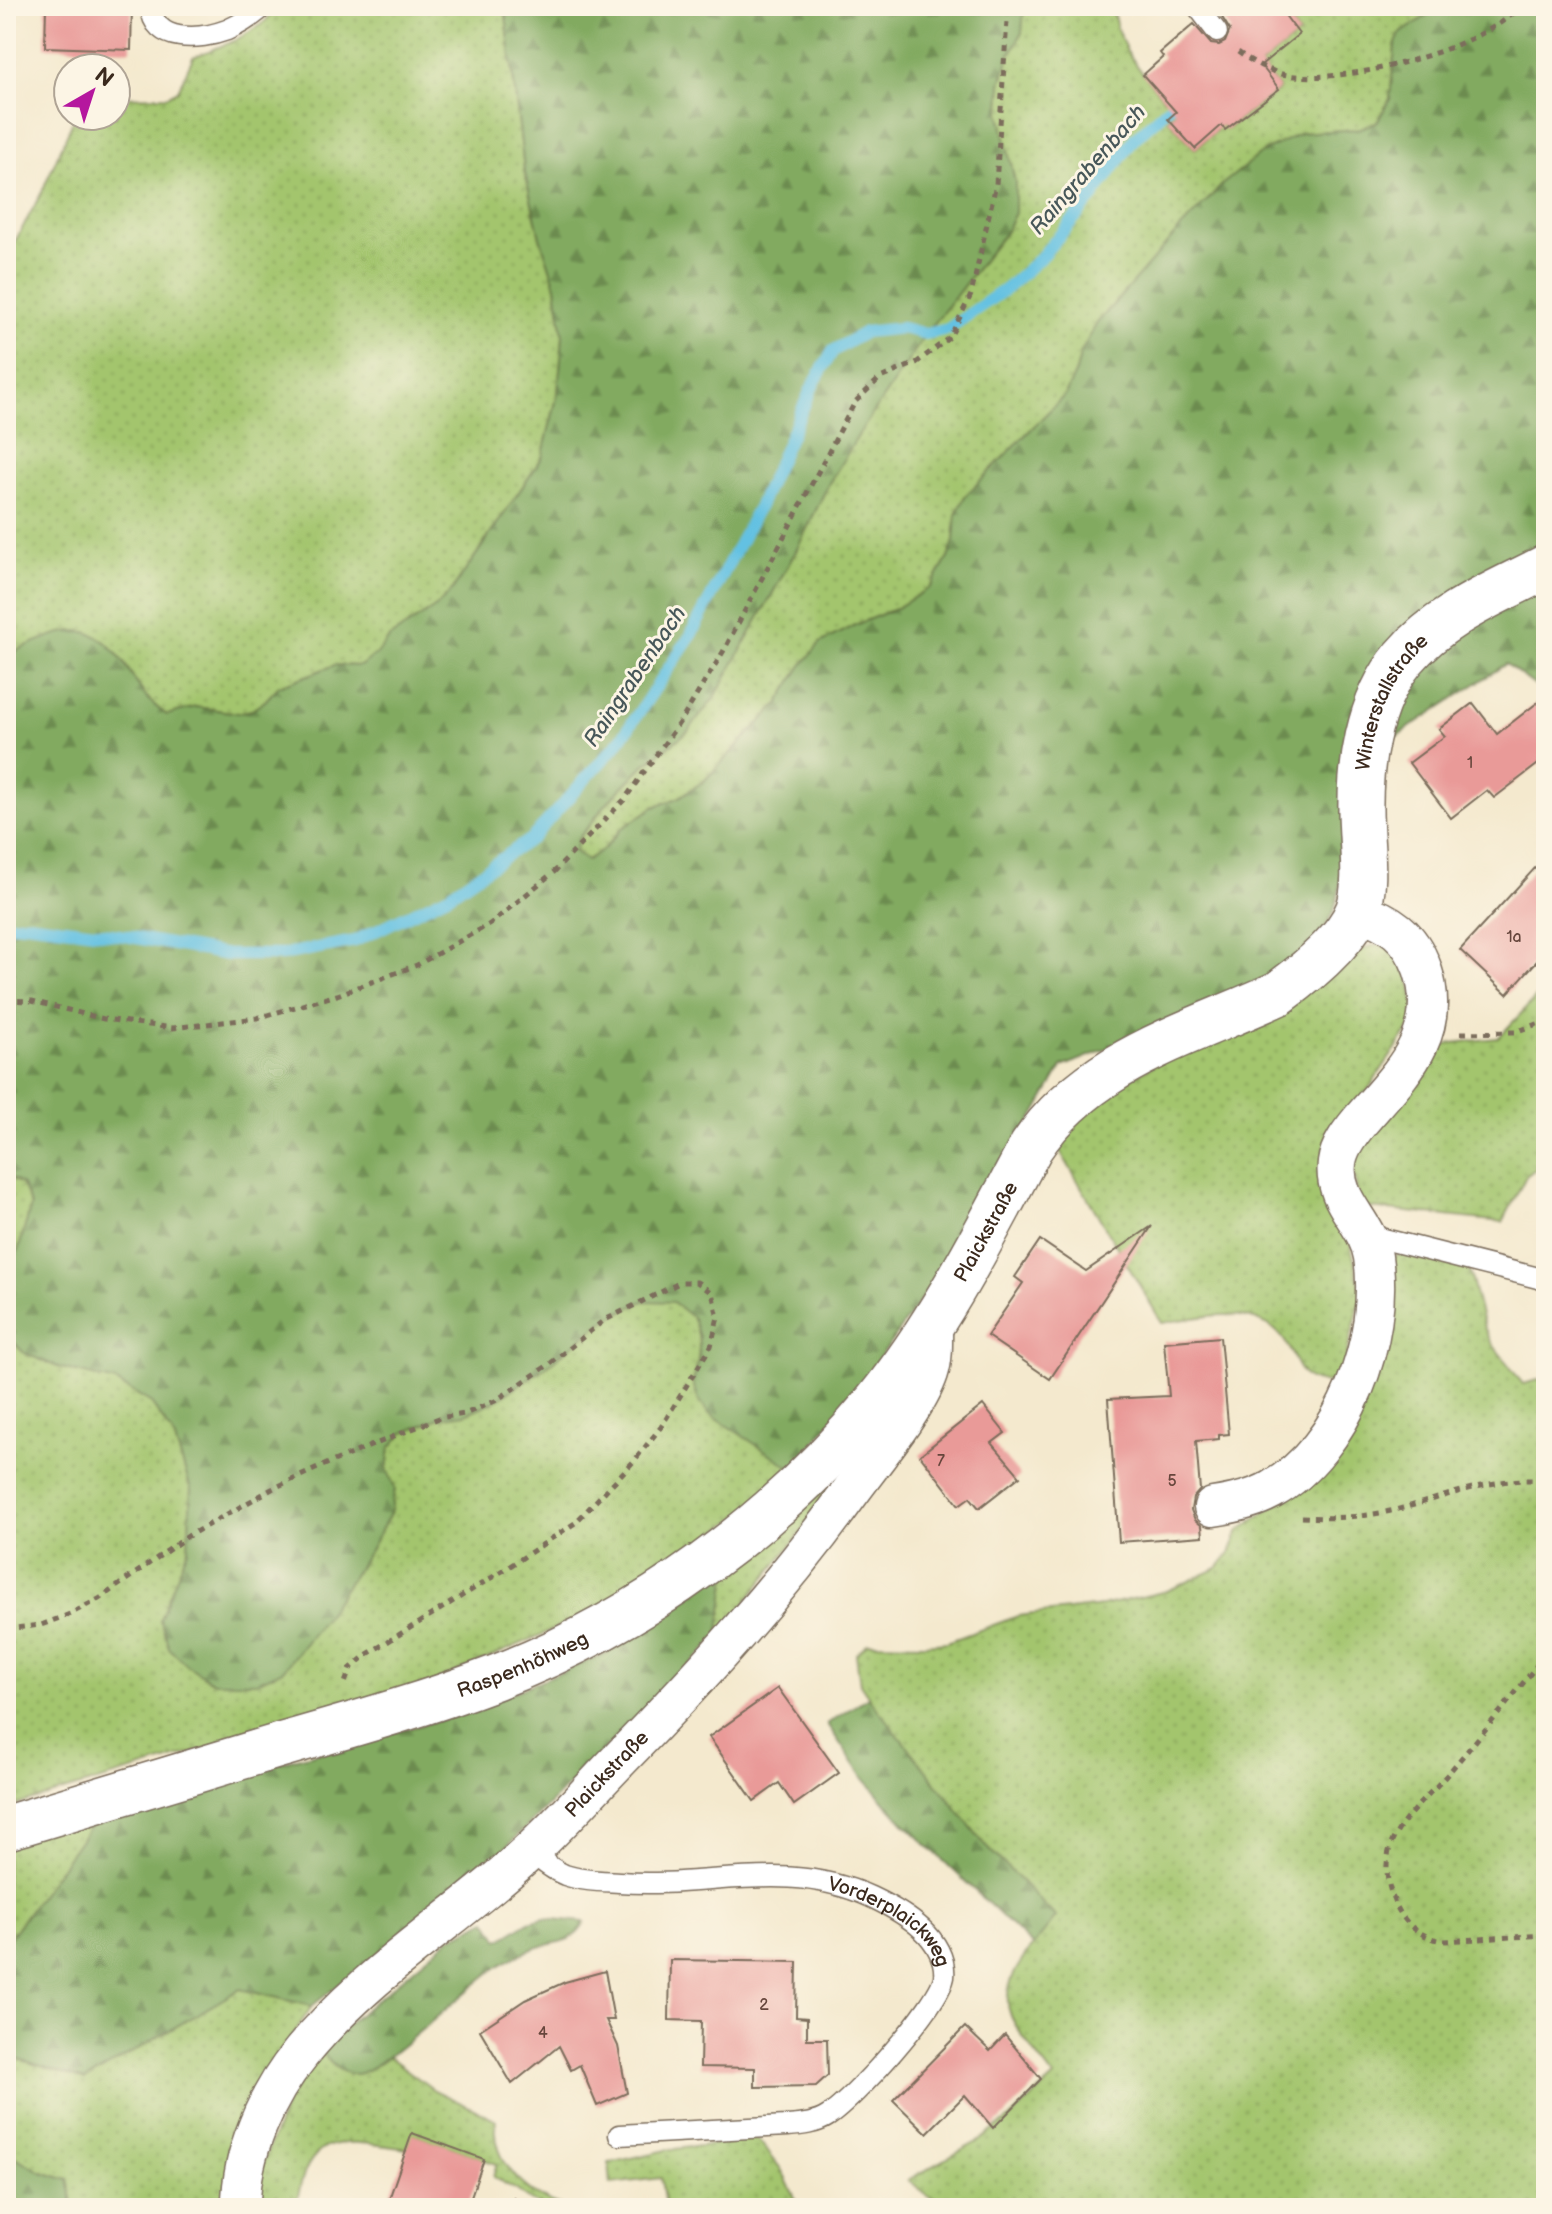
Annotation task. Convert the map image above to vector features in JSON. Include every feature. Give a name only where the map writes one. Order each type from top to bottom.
[{"type":"street","name":"Winterstallstraße","points":[[1357,911],[1363,878],[1362,771],[1368,738],[1387,684],[1402,661],[1437,626],[1546,567]]},
{"type":"street","points":[[1213,1507],[1247,1500],[1274,1488],[1300,1467],[1341,1415],[1368,1355],[1375,1276],[1373,1255],[1337,1185],[1337,1158],[1355,1127],[1400,1076],[1420,1044],[1428,1005],[1423,972],[1414,948],[1390,924],[1357,911]]},
{"type":"street","name":"Plaickstraße","points":[[933,1325],[1031,1147],[1046,1124],[1066,1103],[1117,1066],[1279,993],[1324,955],[1346,930],[1357,911]]},
{"type":"street","name":"Raspenhöhweg","points":[[6,1828],[425,1703],[496,1678],[609,1624],[721,1551],[880,1422],[933,1325]]},
{"type":"street","name":"Plaickstraße","points":[[241,2208],[244,2171],[254,2137],[281,2081],[300,2054],[369,1985],[530,1851],[733,1640],[811,1548],[880,1422]]},
{"type":"lane","points":[[151,6],[155,23],[161,31],[185,37],[224,31],[242,23],[264,6]]},
{"type":"lane","points":[[1197,6],[1217,32]]},
{"type":"lane","points":[[1364,1234],[1546,1280]]},
{"type":"lane","name":"Vorderplaickweg","points":[[530,1851],[562,1874],[593,1880],[668,1883],[789,1876],[823,1881],[895,1908],[923,1930],[936,1945],[943,1961],[944,1975],[935,2001],[885,2059],[827,2118],[810,2124],[787,2126],[619,2135]]},
{"type":"path","points":[[6,1000],[32,1001],[104,1019],[173,1028],[257,1018],[337,995],[417,965],[490,924],[555,871],[624,800],[684,716],[723,652],[855,402],[880,378],[916,363],[950,337],[971,295],[996,184],[1008,6]]},
{"type":"path","points":[[1217,32],[1240,54],[1281,73],[1325,76],[1412,60],[1493,28],[1521,6]]},
{"type":"path","points":[[1420,1044],[1458,1033],[1515,1032],[1546,1021]]},
{"type":"path","points":[[6,1629],[41,1625],[89,1604],[188,1536],[272,1489],[439,1418],[465,1414],[495,1401],[547,1366],[603,1321],[681,1282],[697,1282],[712,1293],[718,1317],[711,1346],[661,1427],[634,1461],[575,1523],[366,1655],[350,1669],[343,1689],[350,1725]]},
{"type":"path","points":[[1289,1516],[1354,1517],[1392,1511],[1497,1481],[1546,1481]]},
{"type":"path","points":[[1546,1653],[1399,1830],[1387,1867],[1392,1895],[1399,1911],[1407,1923],[1430,1939],[1444,1941],[1546,1935]]},
{"type":"path","points":[[512,2198],[529,2208]]},
{"type":"green space","points":[[281,6],[505,6],[524,169],[540,237],[556,286],[563,336],[558,393],[542,458],[453,589],[436,607],[390,637],[377,654],[360,666],[335,665],[279,686],[252,710],[238,713],[196,707],[167,715],[146,697],[117,654],[90,633],[61,633],[6,655],[6,258],[42,192],[68,132],[132,132],[132,97],[167,96],[178,90],[193,57],[234,41],[261,25]]},
{"type":"green space","points":[[505,6],[1023,6],[1024,9],[1022,33],[1009,56],[1001,83],[1000,115],[1015,182],[1015,213],[1006,231],[926,334],[861,431],[829,483],[797,549],[715,697],[687,732],[644,765],[578,839],[575,852],[587,860],[605,848],[621,829],[654,807],[678,798],[704,781],[778,704],[820,643],[895,609],[931,587],[948,558],[954,541],[956,515],[965,496],[1065,395],[1081,352],[1097,323],[1224,183],[1264,151],[1301,133],[1358,129],[1377,122],[1390,99],[1395,46],[1400,34],[1441,6],[1546,6],[1546,694],[1506,664],[1386,743],[1342,861],[1333,914],[1315,943],[1241,995],[1062,1067],[969,1230],[863,1382],[793,1469],[708,1413],[698,1399],[693,1383],[699,1358],[699,1337],[693,1318],[673,1302],[643,1301],[603,1321],[547,1366],[495,1401],[465,1414],[439,1418],[403,1433],[390,1448],[387,1468],[395,1489],[390,1514],[323,1620],[283,1670],[257,1682],[214,1682],[188,1666],[169,1648],[160,1619],[188,1549],[191,1489],[173,1434],[150,1402],[116,1382],[58,1367],[24,1353],[6,1334],[6,1266],[18,1251],[31,1206],[22,1185],[6,1175],[6,655],[61,633],[90,633],[117,654],[146,697],[167,715],[196,707],[238,713],[252,710],[279,686],[335,665],[360,666],[377,654],[390,637],[436,607],[453,589],[542,458],[558,393],[563,336],[556,286],[540,237],[524,169]]},
{"type":"green space","points":[[1023,6],[1113,6],[1118,32],[1124,44],[1154,88],[1163,98],[1190,99],[1168,119],[1195,149],[1217,130],[1219,122],[1226,130],[1279,89],[1261,65],[1299,34],[1291,23],[1258,24],[1278,6],[1441,6],[1395,46],[1390,99],[1377,122],[1358,129],[1301,133],[1224,183],[1146,269],[1081,352],[1065,395],[965,496],[956,515],[954,542],[931,587],[895,609],[820,643],[778,704],[704,781],[678,798],[654,807],[621,829],[605,848],[587,860],[575,852],[578,839],[644,765],[687,732],[715,697],[797,549],[829,483],[861,431],[926,334],[1006,231],[1015,182],[1000,115],[1001,83],[1009,56],[1022,33]]},
{"type":"green space","points":[[1378,944],[1397,954],[1403,963],[1411,983],[1417,1017],[1351,1115],[1350,1242],[1362,1294],[1340,1381],[1323,1382],[1311,1380],[1303,1374],[1281,1336],[1259,1321],[1217,1315],[1162,1323],[1054,1141],[1091,1101],[1351,953]]},
{"type":"green space","points":[[1546,987],[1546,1161],[1526,1176],[1503,1222],[1360,1207],[1351,1158],[1432,1050],[1452,1043],[1498,1038]]},
{"type":"green space","points":[[6,1175],[22,1185],[31,1206],[18,1251],[6,1266]]},
{"type":"green space","points":[[1400,1254],[1469,1269],[1491,1342],[1523,1384],[1546,1378],[1546,2208],[945,2208],[908,2180],[979,2141],[1054,2078],[1020,2032],[1011,2016],[1008,2002],[1013,1976],[1020,1963],[1056,1917],[986,1846],[887,1724],[860,1684],[856,1654],[868,1643],[947,1642],[1018,1616],[1102,1606],[1167,1591],[1218,1568],[1230,1553],[1239,1531],[1287,1497],[1390,1262]]},
{"type":"green space","points":[[643,1301],[672,1302],[685,1310],[697,1328],[699,1339],[693,1384],[747,1437],[793,1469],[755,1505],[613,1603],[434,1682],[6,1808],[6,1334],[24,1353],[58,1367],[116,1382],[150,1402],[173,1434],[191,1489],[188,1549],[160,1620],[283,1670],[323,1620],[390,1514],[395,1489],[387,1468],[390,1448],[403,1433],[439,1418],[465,1414],[495,1401],[547,1366],[603,1321]]},
{"type":"green space","points":[[872,1443],[718,1637],[728,1568]]},
{"type":"green space","points":[[728,1568],[718,1637],[482,1871],[312,2006],[240,1989],[85,2080],[6,2052],[6,1943],[102,1810],[459,1715],[616,1649]]},
{"type":"green space","points":[[868,1697],[986,1846],[1056,1917],[1033,1946],[905,1824],[865,1780],[827,1724]]},
{"type":"green space","points":[[102,1810],[6,1943],[6,1839]]},
{"type":"green space","points":[[544,1918],[585,1922],[571,1938],[539,1947],[499,1966],[405,2044],[368,2070],[356,2074],[340,2070],[322,2051],[336,2034],[450,1938],[487,1920],[499,1940],[529,1922]]},
{"type":"green space","points":[[240,1989],[312,2006],[265,2078],[226,2208],[74,2208],[68,2180],[42,2172],[6,2152],[6,2052],[85,2080]]},
{"type":"green space","points":[[322,2051],[381,2062],[388,2056],[434,2090],[497,2120],[499,2150],[516,2178],[542,2198],[571,2208],[542,2208],[493,2177],[497,2164],[413,2134],[407,2149],[363,2143],[331,2146],[319,2152],[309,2164],[301,2182],[296,2208],[257,2208],[259,2173],[288,2099]]},
{"type":"green space","points":[[758,2139],[781,2169],[800,2208],[665,2208],[661,2178],[611,2184],[609,2163],[667,2150]]},
{"type":"green space","points":[[6,2152],[42,2172],[68,2180],[74,2208],[6,2208]]},
{"type":"building","points":[[46,6],[132,6],[131,50],[45,47]]},
{"type":"building","points":[[1215,6],[1278,6],[1299,34],[1261,65],[1279,89],[1225,130],[1222,125],[1195,149],[1168,119],[1176,112],[1143,75],[1163,57],[1160,53],[1194,24],[1211,44],[1225,42],[1230,30]]},
{"type":"building","points":[[1546,696],[1546,758],[1494,798],[1487,790],[1451,818],[1409,763],[1445,736],[1439,729],[1473,703],[1497,734]]},
{"type":"building","points":[[1546,856],[1546,951],[1507,994],[1460,950]]},
{"type":"building","points":[[1152,1226],[1050,1379],[987,1336],[1023,1283],[1015,1277],[1040,1240],[1086,1271]]},
{"type":"building","points":[[1220,1337],[1229,1434],[1219,1435],[1219,1439],[1196,1441],[1200,1490],[1193,1498],[1191,1510],[1202,1526],[1203,1536],[1119,1542],[1108,1399],[1169,1396],[1164,1342]]},
{"type":"building","points":[[983,1405],[1005,1433],[992,1443],[1020,1476],[979,1508],[970,1497],[959,1505],[920,1455]]},
{"type":"building","points":[[778,1688],[839,1773],[794,1805],[779,1783],[754,1801],[709,1737]]},
{"type":"building","points":[[670,1960],[797,1962],[796,2017],[807,2018],[807,2039],[827,2039],[828,2075],[816,2086],[755,2087],[755,2068],[700,2067],[701,2021],[669,2020]]},
{"type":"building","points":[[605,1971],[614,2020],[606,2020],[618,2046],[627,2093],[597,2106],[580,2065],[571,2070],[559,2046],[512,2084],[480,2030],[525,2000],[565,1982]]},
{"type":"building","points":[[965,2027],[990,2051],[1005,2035],[1041,2079],[993,2128],[965,2095],[927,2133],[893,2100]]},
{"type":"building","points":[[412,2133],[484,2159],[467,2208],[386,2208]]},
{"type":"waterway","name":"Raingrabenbach","points":[[1269,21],[1286,6]]},
{"type":"waterway","name":"Raingrabenbach","points":[[6,926],[26,923],[126,936],[228,955],[281,955],[355,941],[449,895],[532,838],[619,742],[691,635],[759,506],[814,383],[833,351],[865,332],[902,328],[926,334],[948,329],[1007,288],[1040,258],[1093,197],[1134,139],[1181,96]]}]
